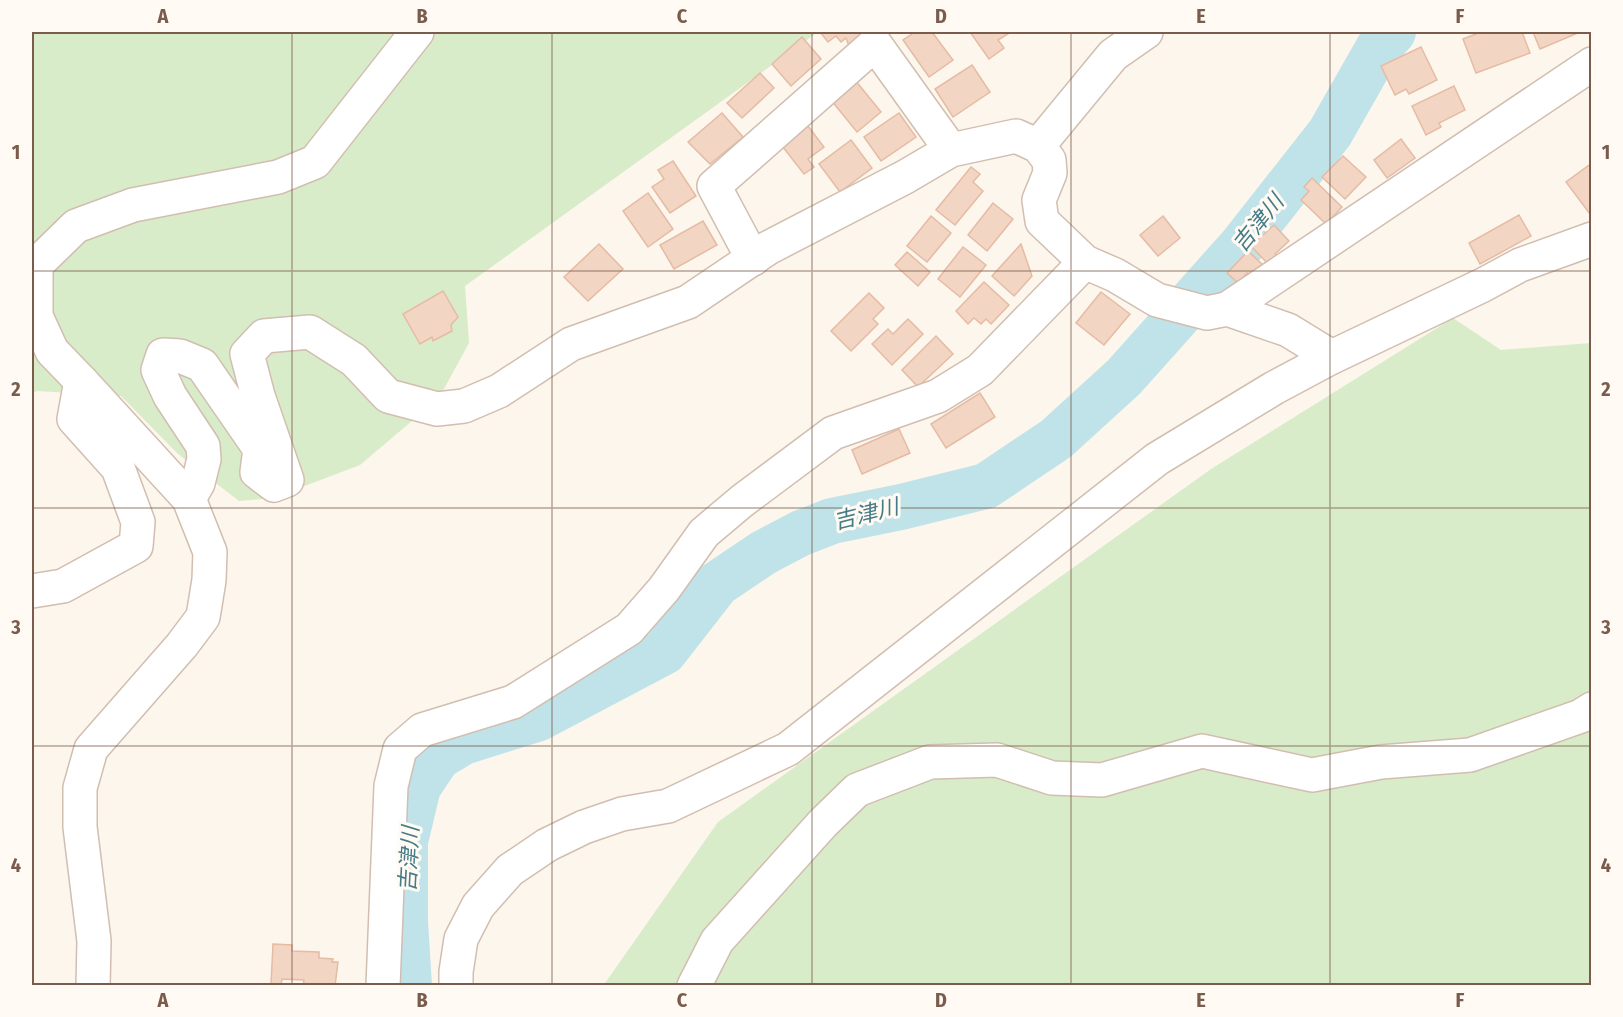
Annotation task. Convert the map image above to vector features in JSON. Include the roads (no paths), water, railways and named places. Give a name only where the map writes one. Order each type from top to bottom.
[{"type":"street","points":[[93,986],[94,941],[80,827],[80,788],[91,749],[182,645],[203,617],[209,580],[210,552],[189,499],[52,351],[36,316],[36,265],[76,226],[134,205],[278,177],[315,162],[417,32]]},
{"type":"street","points":[[1038,146],[1113,55],[1146,32]]},
{"type":"street","points":[[753,259],[714,186],[874,44],[951,150]]},
{"type":"street","points":[[189,499],[198,483],[204,459],[203,446],[158,370],[163,355],[180,356],[202,365],[260,449],[257,472],[274,485],[286,480],[258,396],[247,354],[264,336],[310,332],[354,360],[388,396],[436,410],[464,406],[499,391],[571,344],[688,302],[768,248],[905,177],[951,150],[1016,136],[1038,146],[1049,160],[1050,173],[1039,200],[1042,221],[1085,262],[1115,275],[1157,300],[1207,313],[1227,309],[1592,64]]},
{"type":"street","points":[[456,986],[461,939],[478,906],[510,870],[547,845],[584,827],[622,814],[668,806],[788,749],[1157,459],[1274,388],[1332,357],[1520,265],[1592,240]]},
{"type":"street","points":[[383,986],[391,786],[400,749],[422,730],[513,702],[629,629],[664,589],[704,533],[742,501],[832,433],[938,396],[980,370],[1085,262]]},
{"type":"street","points":[[1227,309],[1288,330],[1332,357]]},
{"type":"street","points":[[32,591],[63,586],[136,546],[138,522],[118,468],[74,418],[81,381]]},
{"type":"street","points":[[694,986],[717,941],[823,823],[857,790],[930,762],[997,760],[1052,778],[1102,780],[1202,751],[1312,775],[1381,762],[1470,755],[1581,717],[1592,709]]},
{"type":"waterway","name":"吉津川","points":[[409,986],[405,922],[405,841],[418,787],[438,757],[463,742],[539,718],[664,652],[717,584],[763,553],[801,533],[832,521],[986,486],[1056,439],[1124,377],[1242,245],[1330,133],[1379,47],[1393,32]]}]
